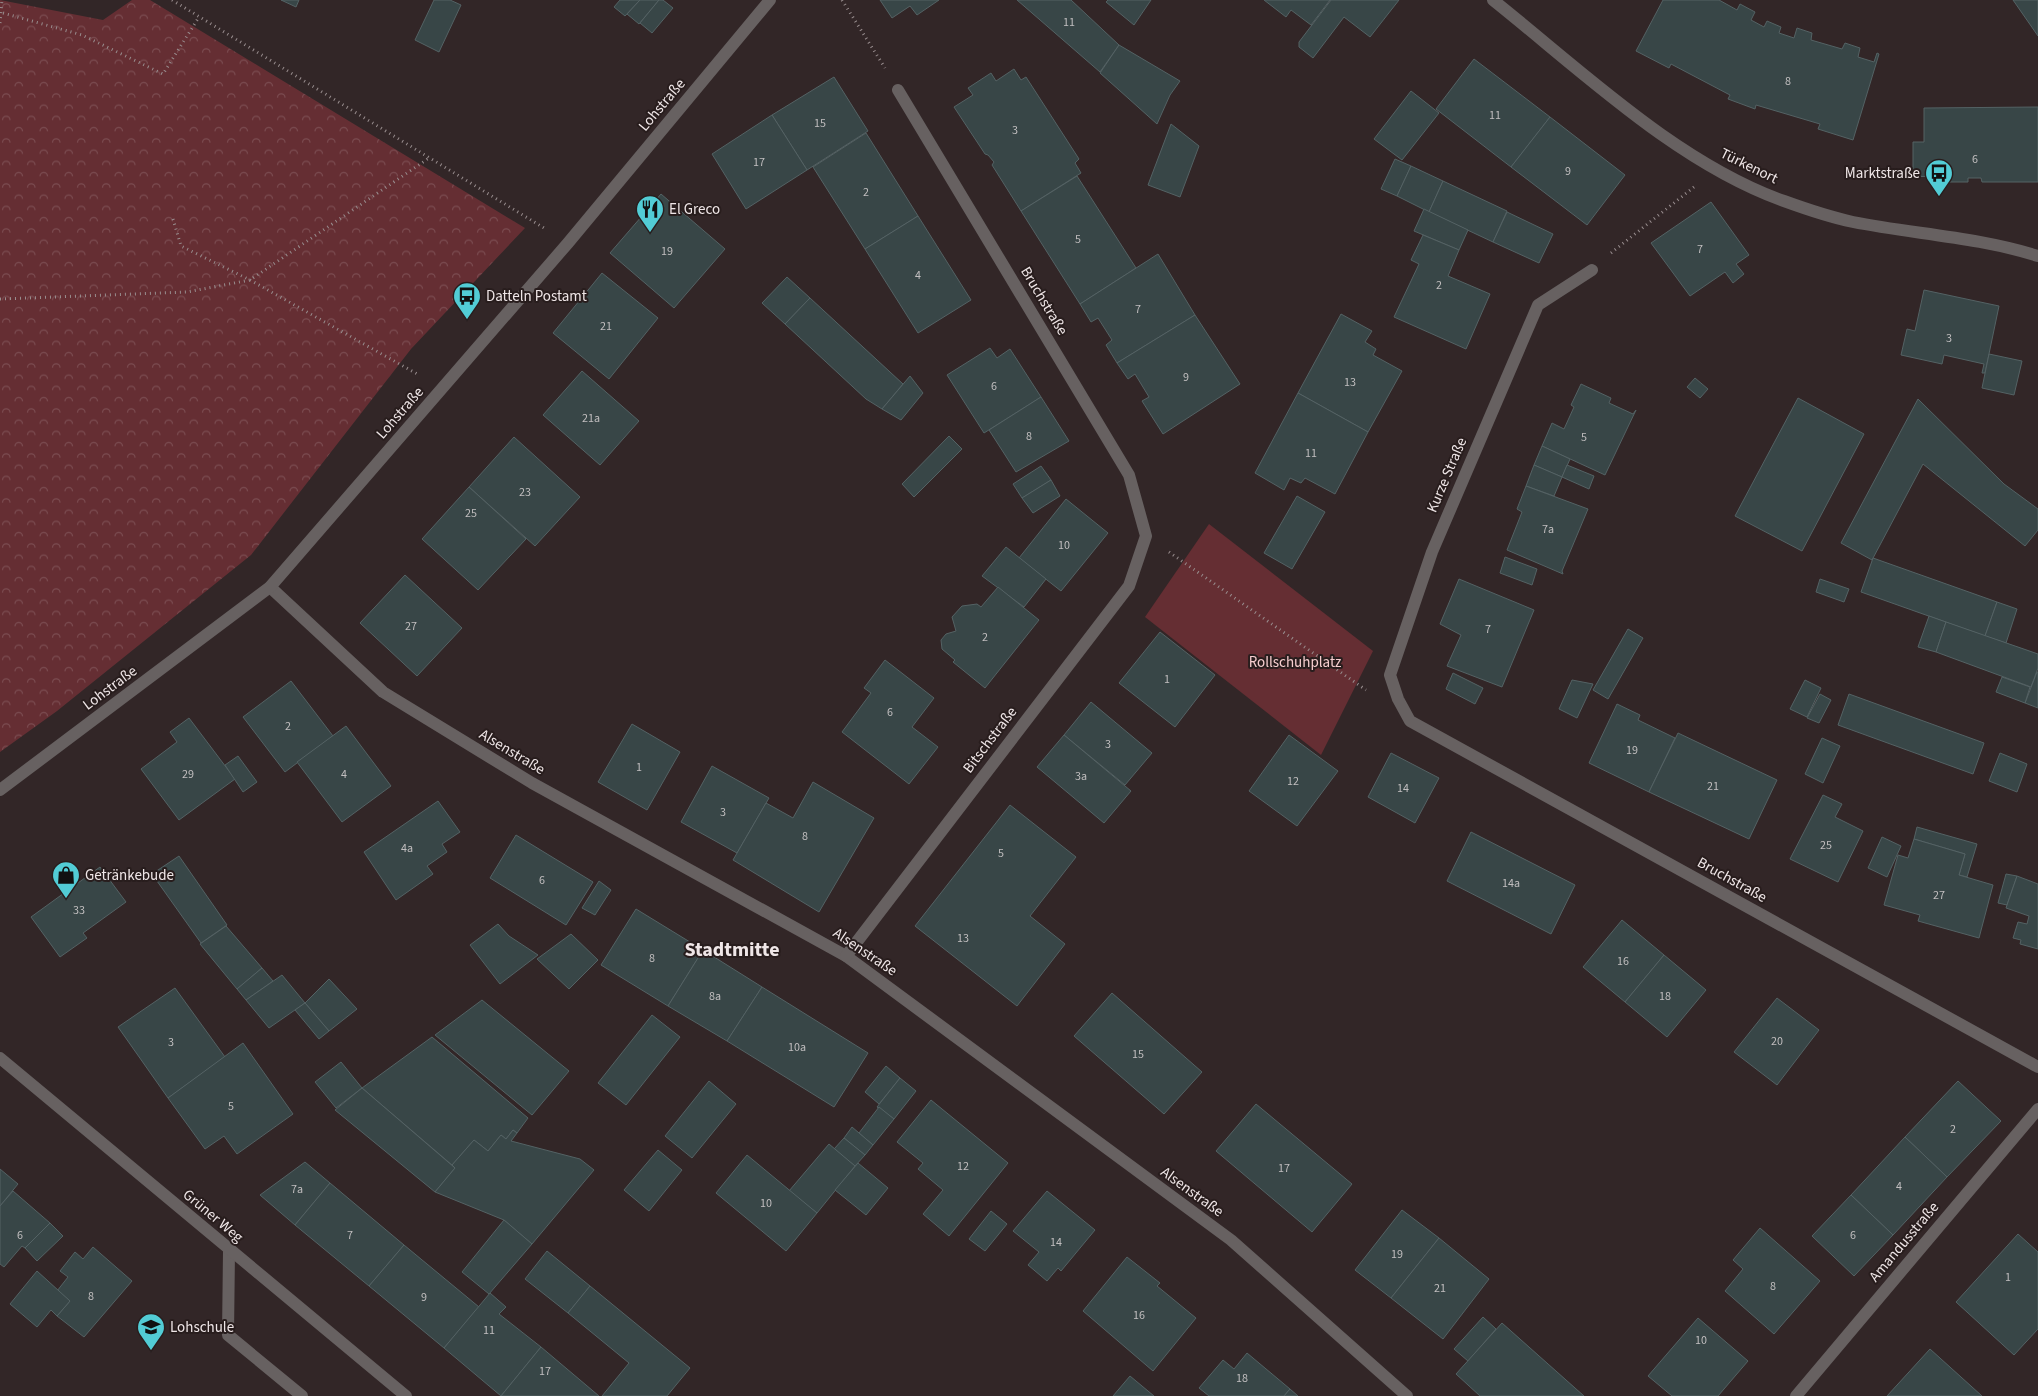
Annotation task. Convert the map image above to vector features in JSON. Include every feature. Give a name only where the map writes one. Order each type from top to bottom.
[{"type":"street","name":"Lohstraße","points":[[0,790],[270,587],[568,243],[770,0]]},
{"type":"street","name":"Türkenort","points":[[1494,0],[1646,123],[1716,170],[1783,201],[1851,221],[2004,246],[2038,256]]},
{"type":"street","name":"Bruchstraße","points":[[898,90],[1129,475],[1146,536]]},
{"type":"street","name":"Kurze Straße","points":[[1410,721],[1398,699],[1390,674],[1432,552],[1538,305],[1592,270]]},
{"type":"street","name":"Bitschstraße","points":[[846,956],[1129,586],[1146,536]]},
{"type":"street","name":"Alsenstraße","points":[[270,587],[383,692],[532,784],[846,956],[1231,1240],[1408,1396]]},
{"type":"street","name":"Bruchstraße","points":[[1410,721],[2038,1067]]},
{"type":"street","name":"Grüner Weg","points":[[0,1058],[229,1251],[406,1396]]},
{"type":"street","name":"Amandusstraße","points":[[1796,1396],[2038,1109]]},
{"type":"street","points":[[229,1251],[228,1335],[302,1396]]},
{"type":"path","points":[[0,23],[2,0]]},
{"type":"path","points":[[172,0],[568,243]]},
{"type":"path","points":[[842,0],[898,90]]},
{"type":"path","points":[[2,13],[82,35],[162,74],[199,17]]},
{"type":"path","points":[[0,299],[187,292],[250,280],[429,158]]},
{"type":"path","points":[[1592,270],[1629,237],[1716,170]]},
{"type":"path","points":[[173,219],[181,246],[250,280],[443,388]]},
{"type":"path","points":[[1146,536],[1370,693]]},
{"type":"green space","points":[[0,0],[103,20],[132,0],[150,0],[525,228],[411,349],[251,555],[57,711],[0,752]]},
{"type":"green space","name":"Rollschuhplatz","points":[[1209,524],[1373,651],[1321,755],[1145,617]]},
{"type":"building","points":[[281,0],[299,0],[296,7]]},
{"type":"building","points":[[434,0],[450,0],[461,5],[439,52],[415,40]]},
{"type":"building","points":[[620,0],[640,0],[625,16],[614,7]]},
{"type":"building","points":[[640,0],[659,0],[639,24],[627,14]]},
{"type":"building","points":[[659,0],[663,0],[673,8],[652,33],[640,23]]},
{"type":"building","points":[[880,0],[939,0],[917,15],[910,6],[892,18]]},
{"type":"building","points":[[1017,0],[1071,0],[1119,45],[1100,72]]},
{"type":"building","points":[[1108,0],[1151,0],[1134,25],[1106,2]]},
{"type":"building","points":[[1264,0],[1330,0],[1311,25],[1291,10],[1286,17]]},
{"type":"building","points":[[1331,0],[1399,0],[1370,37],[1344,17],[1313,58],[1299,47],[1299,42]]},
{"type":"building","points":[[1663,0],[1719,0],[1737,10],[1740,4],[1755,12],[1751,20],[1764,27],[1767,21],[1781,27],[1779,33],[1794,38],[1797,28],[1812,33],[1811,40],[1842,49],[1845,43],[1860,48],[1858,57],[1874,62],[1877,53],[1879,54],[1853,140],[1818,129],[1820,124],[1756,105],[1755,109],[1728,99],[1730,95],[1671,64],[1669,68],[1636,51]]},
{"type":"building","points":[[2013,0],[2038,0],[2038,36]]},
{"type":"building","points":[[1119,45],[1180,81],[1170,95],[1157,124],[1100,73]]},
{"type":"building","points":[[1474,59],[1550,117],[1511,167],[1436,109]]},
{"type":"building","points":[[1014,69],[1021,80],[1026,77],[1079,159],[1075,163],[1081,173],[1021,211],[992,165],[994,162],[985,154],[954,107],[973,95],[968,88],[991,73],[996,81]]},
{"type":"building","points":[[834,77],[868,131],[807,170],[772,115]]},
{"type":"building","points":[[1411,91],[1439,113],[1402,160],[1374,139]]},
{"type":"building","points":[[2038,107],[2038,182],[1982,182],[1981,178],[1968,178],[1968,182],[1932,182],[1932,176],[1913,177],[1913,142],[1924,142],[1924,108]]},
{"type":"building","points":[[772,115],[807,170],[746,209],[712,154]]},
{"type":"building","points":[[1550,117],[1625,175],[1587,225],[1511,167]]},
{"type":"building","points":[[1171,124],[1199,146],[1180,197],[1148,185]]},
{"type":"building","points":[[866,133],[918,216],[865,249],[813,167]]},
{"type":"building","points":[[1395,159],[1411,166],[1397,196],[1381,189]]},
{"type":"building","points":[[1411,166],[1443,181],[1429,212],[1397,196]]},
{"type":"building","points":[[1077,176],[1136,268],[1080,304],[1021,211]]},
{"type":"building","points":[[1443,181],[1507,211],[1493,242],[1429,212]]},
{"type":"building","points":[[661,194],[725,249],[674,308],[610,253]]},
{"type":"building","points":[[1711,202],[1749,255],[1736,264],[1744,274],[1733,283],[1725,272],[1690,296],[1651,243]]},
{"type":"building","points":[[1424,209],[1468,230],[1459,250],[1414,231]]},
{"type":"building","points":[[1507,212],[1553,234],[1539,263],[1493,242]]},
{"type":"building","points":[[918,216],[971,300],[918,333],[865,249]]},
{"type":"building","points":[[1423,235],[1459,250],[1448,276],[1490,294],[1466,349],[1394,317],[1419,264],[1411,260]]},
{"type":"building","points":[[1158,254],[1195,315],[1117,363],[1106,345],[1112,340],[1098,318],[1091,322],[1080,304]]},
{"type":"building","points":[[602,273],[658,318],[609,379],[553,333]]},
{"type":"building","points":[[787,277],[810,298],[785,324],[762,303]]},
{"type":"building","points":[[1924,290],[1999,306],[1985,373],[1982,373],[1984,364],[1944,355],[1942,364],[1901,355],[1907,329],[1915,331]]},
{"type":"building","points":[[810,298],[903,384],[882,409],[866,399],[785,324]]},
{"type":"building","points":[[1341,314],[1372,331],[1365,342],[1376,349],[1373,355],[1402,371],[1368,432],[1298,393]]},
{"type":"building","points":[[1195,315],[1240,384],[1163,434],[1142,401],[1149,397],[1135,374],[1128,379],[1117,363]]},
{"type":"building","points":[[990,348],[997,358],[1010,349],[1041,397],[984,433],[947,375]]},
{"type":"building","points":[[1989,354],[2022,361],[2014,395],[1982,388]]},
{"type":"building","points":[[582,371],[639,421],[600,465],[543,415]]},
{"type":"building","points":[[910,376],[923,393],[901,420],[882,409]]},
{"type":"building","points":[[1695,378],[1708,389],[1700,398],[1687,387]]},
{"type":"building","points":[[1581,384],[1611,398],[1609,403],[1633,414],[1636,410],[1605,475],[1542,446],[1552,423],[1564,429],[1574,407],[1571,405]]},
{"type":"building","points":[[1298,393],[1368,432],[1335,494],[1305,478],[1301,483],[1290,478],[1284,490],[1255,473]]},
{"type":"building","points":[[1041,397],[1069,441],[1016,472],[989,430]]},
{"type":"building","points":[[1798,398],[1864,434],[1802,551],[1735,516]]},
{"type":"building","points":[[1918,399],[2004,484],[2038,509],[2038,530],[2025,546],[1923,464],[1872,560],[1841,543]]},
{"type":"building","points":[[949,436],[962,449],[914,497],[902,484]]},
{"type":"building","points":[[514,437],[580,497],[535,546],[469,487]]},
{"type":"building","points":[[1542,446],[1570,459],[1562,477],[1534,465]]},
{"type":"building","points":[[1534,465],[1562,477],[1554,496],[1526,486]]},
{"type":"building","points":[[1567,465],[1594,476],[1589,489],[1562,477]]},
{"type":"building","points":[[1041,466],[1051,480],[1022,498],[1013,484]]},
{"type":"building","points":[[1051,480],[1060,496],[1033,513],[1022,498]]},
{"type":"building","points":[[1526,486],[1588,509],[1562,571],[1563,574],[1507,550],[1522,512],[1517,509]]},
{"type":"building","points":[[469,487],[526,539],[478,590],[422,539]]},
{"type":"building","points":[[1297,496],[1325,512],[1292,569],[1264,553]]},
{"type":"building","points":[[1066,499],[1108,533],[1061,591],[1019,558]]},
{"type":"building","points":[[1006,547],[1046,579],[1024,607],[982,576]]},
{"type":"building","points":[[1505,557],[1537,569],[1532,585],[1500,573]]},
{"type":"building","points":[[1873,558],[1997,602],[1985,636],[1861,592]]},
{"type":"building","points":[[405,575],[462,628],[417,676],[360,623]]},
{"type":"building","points":[[1459,579],[1534,610],[1502,687],[1447,666],[1461,635],[1440,624]]},
{"type":"building","points":[[1820,579],[1849,589],[1844,602],[1816,592]]},
{"type":"building","points":[[998,587],[1039,620],[985,688],[953,662],[955,660],[942,649],[941,640],[946,634],[956,631],[952,617],[962,606],[977,604],[981,607]]},
{"type":"building","points":[[1997,602],[2017,609],[2006,643],[1985,636]]},
{"type":"building","points":[[1929,616],[1946,622],[1936,652],[1918,647]]},
{"type":"building","points":[[1946,622],[2038,654],[2038,668],[2031,687],[1936,652]]},
{"type":"building","points":[[1628,629],[1643,638],[1608,699],[1593,690]]},
{"type":"building","points":[[1160,632],[1215,675],[1175,727],[1119,683]]},
{"type":"building","points":[[885,660],[934,698],[912,727],[938,747],[909,784],[842,732],[871,693],[864,688]]},
{"type":"building","points":[[2038,672],[2038,708],[2025,703]]},
{"type":"building","points":[[1453,673],[1483,688],[1475,704],[1446,689]]},
{"type":"building","points":[[2002,677],[2030,687],[2025,703],[1996,692]]},
{"type":"building","points":[[1572,680],[1593,684],[1577,718],[1559,709]]},
{"type":"building","points":[[1805,680],[1821,688],[1807,717],[1790,709]]},
{"type":"building","points":[[291,681],[333,736],[285,772],[243,717]]},
{"type":"building","points":[[1820,694],[1831,700],[1819,723],[1807,718]]},
{"type":"building","points":[[1849,694],[1984,743],[1973,774],[1838,725]]},
{"type":"building","points":[[1091,702],[1152,753],[1125,785],[1064,735]]},
{"type":"building","points":[[1617,704],[1640,715],[1638,720],[1675,738],[1649,792],[1589,763]]},
{"type":"building","points":[[189,718],[235,779],[179,820],[141,769],[177,742],[170,732]]},
{"type":"building","points":[[632,724],[680,752],[647,810],[598,782]]},
{"type":"building","points":[[346,726],[391,786],[342,822],[297,762]]},
{"type":"building","points":[[1678,733],[1777,780],[1749,839],[1649,792]]},
{"type":"building","points":[[1064,735],[1131,791],[1104,823],[1037,767]]},
{"type":"building","points":[[1289,735],[1338,771],[1297,826],[1249,791]]},
{"type":"building","points":[[1822,738],[1840,746],[1823,783],[1805,774]]},
{"type":"building","points":[[1391,753],[1439,778],[1415,823],[1368,797]]},
{"type":"building","points":[[2000,753],[2027,764],[2017,792],[1989,781]]},
{"type":"building","points":[[238,756],[257,782],[243,792],[225,765]]},
{"type":"building","points":[[712,766],[769,798],[737,853],[681,822]]},
{"type":"building","points":[[813,782],[874,818],[819,912],[733,860],[766,803],[793,818]]},
{"type":"building","points":[[1823,795],[1842,804],[1835,817],[1863,831],[1838,882],[1790,859]]},
{"type":"building","points":[[438,801],[460,832],[442,844],[447,852],[427,866],[433,874],[396,900],[364,852]]},
{"type":"building","points":[[1010,805],[1076,857],[1030,916],[1065,944],[1017,1006],[915,926]]},
{"type":"building","points":[[1917,827],[1977,844],[1967,877],[1959,875],[1965,854],[1914,839]]},
{"type":"building","points":[[1471,832],[1575,885],[1551,934],[1447,881]]},
{"type":"building","points":[[516,835],[593,882],[566,925],[490,878]]},
{"type":"building","points":[[1882,837],[1901,846],[1887,877],[1868,868]]},
{"type":"building","points":[[1914,839],[1965,854],[1959,875],[1993,885],[1979,938],[1918,921],[1920,915],[1884,905],[1898,855],[1908,858]]},
{"type":"building","points":[[179,856],[227,925],[201,943],[152,874]]},
{"type":"building","points":[[100,867],[126,902],[83,933],[87,938],[60,957],[31,917]]},
{"type":"building","points":[[2006,874],[2017,876],[2007,905],[1998,903]]},
{"type":"building","points":[[2017,876],[2038,884],[2038,949],[2020,944],[2021,940],[2013,938],[2018,922],[2027,924],[2029,916],[2006,908]]},
{"type":"building","points":[[599,881],[611,890],[595,915],[582,908]]},
{"type":"building","points":[[636,909],[703,950],[668,1006],[601,965]]},
{"type":"building","points":[[1622,920],[1664,955],[1625,1002],[1583,967]]},
{"type":"building","points":[[498,924],[509,936],[538,955],[500,984],[470,945]]},
{"type":"building","points":[[226,926],[262,968],[237,989],[200,944]]},
{"type":"building","points":[[571,934],[598,960],[569,989],[537,959]]},
{"type":"building","points":[[703,950],[762,987],[727,1041],[668,1006]]},
{"type":"building","points":[[1664,955],[1706,990],[1667,1037],[1625,1002]]},
{"type":"building","points":[[262,968],[273,981],[246,1000],[237,989]]},
{"type":"building","points":[[282,975],[305,1003],[269,1028],[246,1000]]},
{"type":"building","points":[[329,979],[357,1009],[329,1031],[305,1003]]},
{"type":"building","points":[[762,987],[868,1053],[834,1107],[727,1041]]},
{"type":"building","points":[[175,988],[225,1057],[168,1098],[118,1027]]},
{"type":"building","points":[[1112,993],[1202,1072],[1164,1114],[1074,1036]]},
{"type":"building","points":[[1777,998],[1819,1030],[1777,1085],[1734,1052]]},
{"type":"building","points":[[482,1000],[569,1071],[532,1115],[435,1035]]},
{"type":"building","points":[[305,1003],[329,1031],[319,1039],[295,1010]]},
{"type":"building","points":[[652,1015],[680,1037],[626,1105],[598,1083]]},
{"type":"building","points":[[432,1037],[528,1118],[517,1133],[513,1130],[506,1139],[501,1135],[488,1151],[474,1140],[452,1165],[362,1088]]},
{"type":"building","points":[[243,1043],[293,1114],[237,1154],[224,1136],[205,1149],[168,1098]]},
{"type":"building","points":[[341,1062],[362,1088],[336,1108],[315,1082]]},
{"type":"building","points":[[886,1066],[900,1078],[879,1104],[865,1092]]},
{"type":"building","points":[[900,1078],[916,1091],[894,1119],[877,1107]]},
{"type":"building","points":[[709,1081],[736,1104],[692,1158],[665,1136]]},
{"type":"building","points":[[1958,1081],[2001,1121],[1947,1177],[1905,1137]]},
{"type":"building","points":[[362,1088],[455,1168],[435,1192],[335,1110]]},
{"type":"building","points":[[931,1100],[1008,1163],[949,1236],[923,1214],[943,1190],[918,1169],[923,1163],[897,1142]]},
{"type":"building","points":[[1256,1104],[1352,1184],[1312,1232],[1216,1151]]},
{"type":"building","points":[[879,1107],[894,1119],[873,1145],[859,1133]]},
{"type":"building","points":[[852,1127],[873,1145],[865,1155],[844,1138]]},
{"type":"building","points":[[513,1130],[517,1133],[511,1141],[580,1159],[594,1170],[532,1244],[504,1220],[435,1192],[455,1168],[452,1165],[474,1140],[488,1151],[501,1135],[506,1139]]},
{"type":"building","points":[[1905,1137],[1947,1177],[1893,1235],[1851,1195]]},
{"type":"building","points":[[844,1138],[865,1155],[855,1166],[834,1149]]},
{"type":"building","points":[[829,1144],[855,1166],[817,1213],[789,1191]]},
{"type":"building","points":[[658,1150],[682,1170],[649,1211],[624,1190]]},
{"type":"building","points":[[747,1155],[817,1213],[786,1251],[716,1193]]},
{"type":"building","points":[[305,1162],[330,1183],[295,1225],[260,1195]]},
{"type":"building","points":[[858,1163],[888,1188],[866,1215],[835,1190]]},
{"type":"building","points":[[0,1169],[18,1184],[0,1206]]},
{"type":"building","points":[[330,1183],[404,1245],[369,1286],[295,1225]]},
{"type":"building","points":[[13,1191],[50,1223],[25,1248],[22,1246],[4,1267],[0,1264],[0,1206]]},
{"type":"building","points":[[1047,1191],[1095,1230],[1061,1271],[1058,1268],[1047,1281],[1028,1265],[1039,1252],[1013,1231]]},
{"type":"building","points":[[1851,1195],[1893,1235],[1854,1276],[1812,1236]]},
{"type":"building","points":[[1402,1210],[1439,1238],[1391,1298],[1355,1270]]},
{"type":"building","points":[[991,1211],[1007,1224],[985,1251],[969,1239]]},
{"type":"building","points":[[504,1220],[532,1244],[489,1294],[462,1272]]},
{"type":"building","points":[[50,1223],[63,1236],[37,1261],[25,1248]]},
{"type":"building","points":[[1760,1228],[1820,1281],[1774,1334],[1725,1291],[1743,1269],[1733,1260]]},
{"type":"building","points":[[2018,1234],[2038,1252],[2038,1329],[2014,1355],[1956,1302]]},
{"type":"building","points":[[1439,1238],[1489,1279],[1443,1339],[1391,1298]]},
{"type":"building","points":[[404,1245],[479,1307],[444,1348],[369,1286]]},
{"type":"building","points":[[93,1247],[132,1281],[84,1337],[57,1316],[70,1301],[57,1291],[68,1277],[60,1271],[75,1252],[83,1259]]},
{"type":"building","points":[[547,1251],[590,1286],[568,1313],[525,1279]]},
{"type":"building","points":[[1127,1257],[1160,1283],[1157,1286],[1196,1318],[1153,1371],[1083,1311]]},
{"type":"building","points":[[37,1271],[70,1301],[57,1316],[51,1310],[37,1327],[10,1304]]},
{"type":"building","points":[[590,1286],[690,1368],[667,1396],[602,1396],[629,1363],[568,1313]]},
{"type":"building","points":[[490,1293],[506,1307],[499,1314],[541,1347],[501,1396],[444,1348]]},
{"type":"building","points":[[1483,1317],[1496,1329],[1468,1361],[1454,1349]]},
{"type":"building","points":[[1698,1318],[1748,1361],[1718,1396],[1672,1396],[1648,1376]]},
{"type":"building","points":[[1502,1323],[1584,1396],[1480,1396],[1456,1374]]},
{"type":"building","points":[[541,1347],[599,1396],[501,1396]]},
{"type":"building","points":[[1930,1349],[1982,1396],[1887,1396]]},
{"type":"building","points":[[1247,1353],[1290,1389],[1284,1396],[1209,1396],[1199,1388],[1223,1360],[1234,1369]]},
{"type":"building","points":[[1130,1376],[1154,1396],[1113,1396]]},
{"type":"building","points":[[1290,1389],[1298,1396],[1284,1396]]},
{"type":"place","name":"Marktstraße","points":[[1939,197]]},
{"type":"place","name":"El Greco","points":[[650,233]]},
{"type":"place","name":"Datteln Postamt","points":[[467,320]]},
{"type":"place","name":"Getränkebude","points":[[66,899]]},
{"type":"place","name":"Lohschule","points":[[151,1351]]},
{"type":"district","name":"Stadtmitte","points":[[732,950]]}]
